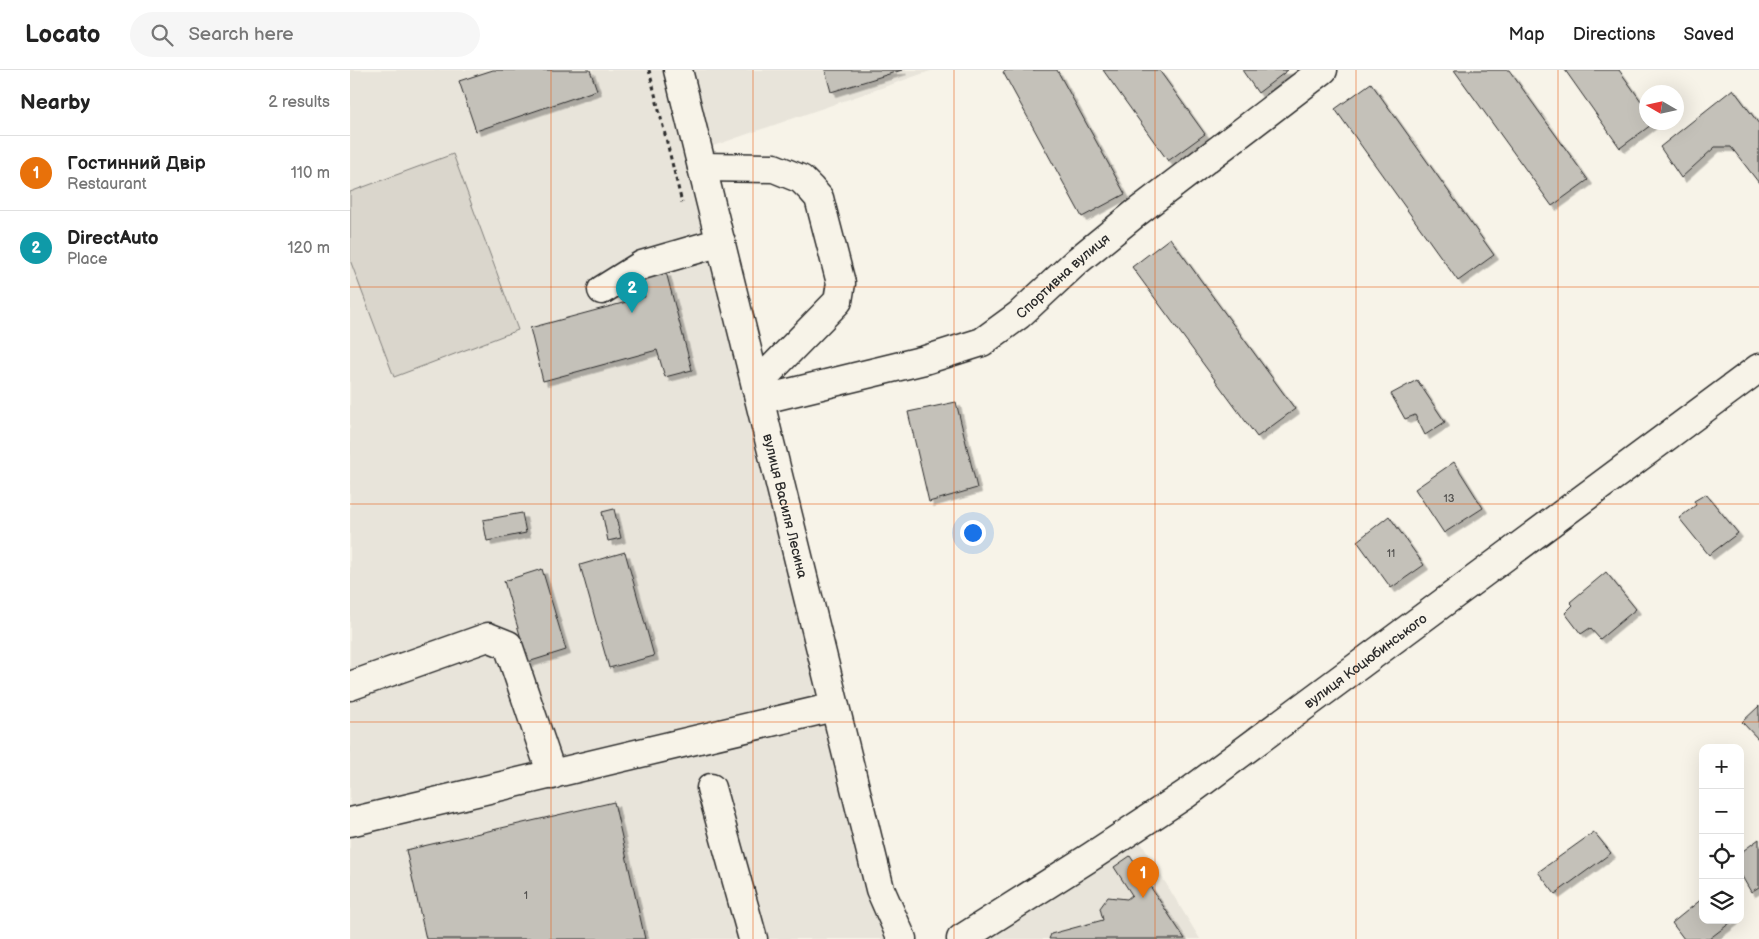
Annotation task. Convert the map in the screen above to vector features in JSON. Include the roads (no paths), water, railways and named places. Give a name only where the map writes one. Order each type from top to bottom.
[{"type":"street","name":"вулиця Василя Лесина","points":[[678,70],[880,889],[902,939]]},
{"type":"street","name":"Спортивна вулиця","points":[[758,392],[957,352],[987,340],[1019,315],[1076,262],[1136,213],[1324,70]]},
{"type":"street","points":[[702,167],[774,168],[801,179],[819,198],[841,283],[838,301],[758,392]]},
{"type":"street","points":[[602,290],[642,264],[721,242]]},
{"type":"street","name":"вулиця Коцюбинського","points":[[961,939],[1076,867],[1186,794],[1759,368]]},
{"type":"street","points":[[350,686],[488,638],[508,645],[552,774]]},
{"type":"street","points":[[350,822],[834,707]]},
{"type":"street","points":[[711,788],[753,939]]},
{"type":"place","name":"DirectAuto","points":[[632,313]]},
{"type":"place","name":"Гостинний Двір","points":[[1143,898]]}]
